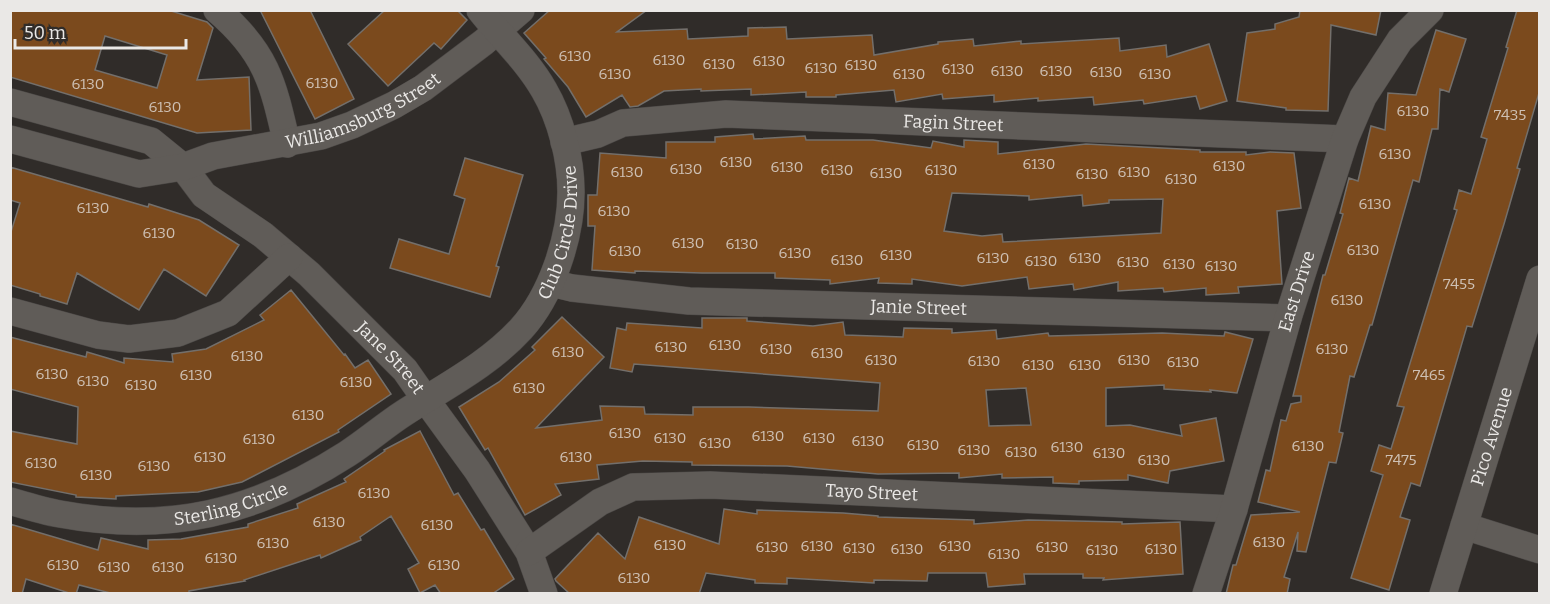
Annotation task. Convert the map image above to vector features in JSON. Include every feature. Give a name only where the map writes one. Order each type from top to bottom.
[{"type":"street","points":[[217,10],[255,49],[269,75],[287,144]]},
{"type":"street","name":"Williamsburg Street","points":[[10,139],[139,174],[183,166],[213,156],[321,136],[342,129],[393,105],[447,70],[489,20],[521,10]]},
{"type":"street","name":"East Drive","points":[[1206,594],[1234,509],[1288,318],[1345,139],[1363,97],[1400,40],[1430,10]]},
{"type":"street","name":"Club Circle Drive","points":[[426,400],[472,371],[521,330],[541,304],[551,283],[565,236],[571,193],[569,167],[556,116],[545,91],[528,65],[489,20]]},
{"type":"street","name":"Jane Street","points":[[10,102],[151,141],[183,166],[204,195],[263,235],[309,274],[405,370],[477,470],[529,552],[544,594]]},
{"type":"street","name":"Fagin Street","points":[[564,142],[598,134],[623,123],[726,114],[1345,139]]},
{"type":"street","points":[[10,311],[98,335],[129,339],[178,333],[228,313],[289,257]]},
{"type":"street","name":"Pico Avenue","points":[[1443,594],[1539,279]]},
{"type":"street","name":"Janie Street","points":[[551,283],[572,288],[689,301],[1288,318]]},
{"type":"street","name":"Sterling Circle","points":[[10,501],[60,514],[112,520],[165,522],[201,517],[249,504],[300,480],[347,454],[392,421],[426,400]]},
{"type":"street","name":"Tayo Street","points":[[529,552],[600,502],[633,487],[710,485],[1234,509]]},
{"type":"street","points":[[1464,526],[1539,550]]},
{"type":"building","points":[[10,10],[168,10],[207,22],[213,28],[197,80],[249,77],[251,130],[197,133],[10,77]],"holes":[[[105,36],[167,55],[157,88],[95,70]]]},
{"type":"building","points":[[260,10],[310,10],[354,99],[315,119]]},
{"type":"building","points":[[385,10],[457,10],[467,20],[441,49],[434,43],[388,86],[348,44]]},
{"type":"building","points":[[550,10],[647,10],[617,32],[687,29],[688,39],[748,36],[748,28],[786,27],[787,39],[872,35],[874,55],[938,44],[938,42],[973,39],[974,46],[1021,41],[1021,44],[1119,38],[1120,51],[1166,45],[1167,57],[1209,44],[1227,101],[1200,109],[1196,96],[1144,104],[1143,100],[1094,105],[1093,97],[994,102],[994,95],[943,99],[942,94],[896,102],[894,90],[836,95],[836,97],[806,97],[806,92],[751,95],[751,89],[701,91],[701,89],[664,91],[638,106],[630,107],[622,95],[586,117],[568,87],[524,33]]},
{"type":"building","points":[[1300,10],[1381,10],[1376,35],[1331,25],[1328,111],[1286,110],[1286,108],[1237,101],[1247,33],[1275,29],[1275,24],[1299,17]]},
{"type":"building","points":[[1517,10],[1539,10],[1539,93],[1517,168],[1520,169],[1504,224],[1472,327],[1467,326],[1420,486],[1411,483],[1400,517],[1410,520],[1389,590],[1351,578],[1383,475],[1371,471],[1379,445],[1391,449],[1404,407],[1397,406],[1457,210],[1454,209],[1459,190],[1471,194],[1487,139],[1481,137]]},
{"type":"building","points":[[1436,30],[1466,39],[1449,92],[1440,89],[1438,129],[1432,129],[1419,182],[1413,180],[1372,325],[1370,325],[1354,377],[1350,376],[1339,432],[1343,433],[1336,463],[1329,462],[1306,552],[1297,551],[1298,532],[1284,577],[1290,579],[1287,594],[1226,594],[1233,565],[1236,565],[1251,515],[1300,512],[1258,502],[1266,470],[1270,471],[1281,420],[1286,421],[1291,404],[1301,402],[1301,396],[1293,396],[1323,275],[1325,275],[1343,214],[1340,213],[1349,178],[1358,181],[1371,126],[1385,130],[1388,93],[1416,95]]},
{"type":"building","points":[[753,134],[754,139],[805,136],[806,140],[873,140],[931,148],[933,141],[964,147],[964,140],[998,142],[998,154],[1086,144],[1200,150],[1200,152],[1246,152],[1246,155],[1270,152],[1294,153],[1301,208],[1277,211],[1282,284],[1238,287],[1239,293],[1206,295],[1206,288],[1164,292],[1163,288],[1118,291],[1118,282],[1074,290],[1073,284],[1029,289],[1027,277],[962,286],[912,279],[912,284],[878,283],[879,278],[830,284],[830,280],[775,278],[775,273],[635,271],[635,273],[592,270],[595,226],[588,226],[588,195],[597,195],[600,153],[666,158],[666,142],[715,142],[715,137]],"holes":[[[952,193],[1029,196],[1029,200],[1082,195],[1083,206],[1109,203],[1109,200],[1163,199],[1161,233],[1003,242],[1002,234],[982,236],[944,231]]]},
{"type":"building","points":[[465,158],[523,175],[496,266],[499,267],[490,297],[390,268],[399,239],[449,254],[465,199],[454,195]]},
{"type":"building","points":[[10,167],[148,207],[149,204],[199,220],[239,245],[206,296],[164,269],[139,310],[77,273],[67,304],[40,296],[40,294],[10,285],[10,235],[20,203],[10,200]]},
{"type":"building","points":[[291,290],[355,368],[368,360],[391,394],[338,430],[339,432],[242,482],[198,492],[116,496],[116,499],[76,497],[76,495],[10,482],[10,431],[77,444],[78,407],[10,389],[10,337],[86,357],[87,352],[124,363],[124,358],[173,362],[172,354],[206,349],[264,320],[260,315]]},
{"type":"building","points":[[562,317],[604,357],[536,428],[602,420],[600,406],[644,407],[645,414],[693,415],[693,407],[878,411],[880,383],[634,364],[632,372],[610,368],[617,328],[626,330],[627,323],[702,328],[702,318],[747,318],[747,321],[813,326],[843,322],[845,335],[903,337],[904,328],[952,329],[952,333],[996,330],[997,339],[1048,333],[1049,336],[1162,333],[1224,336],[1225,332],[1253,339],[1237,393],[1164,389],[1164,385],[1106,388],[1106,426],[1130,425],[1182,436],[1180,425],[1216,418],[1224,461],[1170,471],[1168,483],[1128,475],[1128,480],[1079,481],[1079,484],[1053,483],[1053,477],[1002,478],[1002,474],[959,478],[959,473],[878,474],[787,466],[692,465],[692,462],[643,461],[597,465],[599,479],[555,484],[561,495],[525,515],[488,448],[485,450],[459,407],[499,382],[535,350],[532,347]],"holes":[[[1026,388],[1031,425],[989,426],[986,390]]]},
{"type":"building","points":[[420,431],[454,495],[458,493],[481,530],[484,529],[514,579],[492,594],[441,594],[435,585],[420,593],[408,569],[419,563],[391,516],[360,537],[361,540],[321,558],[320,555],[245,581],[189,591],[189,594],[114,594],[79,585],[76,594],[72,594],[26,579],[22,594],[10,594],[10,524],[98,550],[101,538],[148,549],[148,540],[181,539],[248,527],[248,524],[298,508],[297,504],[346,482],[344,479],[384,450]]},
{"type":"building","points":[[724,509],[757,514],[757,510],[974,520],[974,524],[1028,520],[1122,522],[1122,524],[1180,522],[1183,574],[1103,580],[1104,578],[1083,578],[1083,574],[1024,574],[1025,584],[988,587],[986,573],[928,573],[927,581],[874,580],[874,583],[787,578],[787,584],[755,583],[755,580],[706,573],[699,594],[570,594],[555,579],[598,533],[625,559],[639,517],[719,544]]}]
